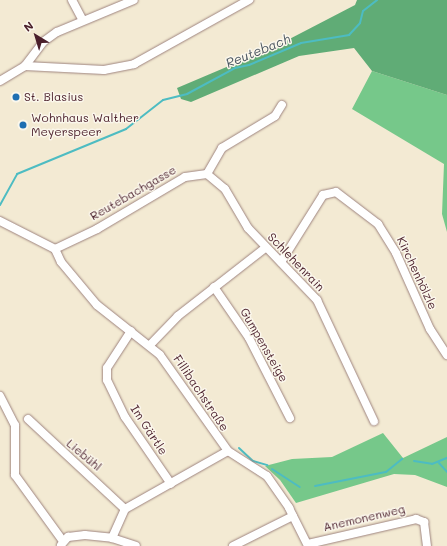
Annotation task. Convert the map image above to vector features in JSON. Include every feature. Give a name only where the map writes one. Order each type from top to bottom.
[{"type":"street","points":[[72,0],[82,19]]},
{"type":"street","points":[[0,81],[25,66],[43,42],[82,19],[134,0]]},
{"type":"street","points":[[25,66],[104,70],[134,64],[249,0]]},
{"type":"street","points":[[207,174],[222,148],[275,116],[282,105]]},
{"type":"street","name":"Schlehenrain","points":[[207,174],[225,189],[248,228],[265,248],[281,262],[324,311],[374,421]]},
{"type":"street","name":"Reutebachgasse","points":[[55,249],[97,229],[185,176],[207,174]]},
{"type":"street","name":"Kirchenhölzle","points":[[281,262],[323,195],[336,192],[378,224],[447,355]]},
{"type":"street","points":[[0,221],[55,249]]},
{"type":"street","points":[[150,345],[214,287],[265,248]]},
{"type":"street","name":"Fillibachstraße","points":[[55,249],[61,262],[97,305],[150,345],[177,375],[228,451],[267,476],[293,516],[308,545]]},
{"type":"street","name":"Gumpensteige","points":[[214,287],[249,338],[290,418]]},
{"type":"street","name":"Im Gärtle","points":[[131,331],[107,368],[107,380],[125,416],[171,484]]},
{"type":"street","points":[[0,396],[15,425],[15,475],[62,544],[85,535],[112,538],[136,546]]},
{"type":"street","name":"Liebühl","points":[[28,419],[125,509]]},
{"type":"street","points":[[112,538],[125,509],[228,451]]},
{"type":"street","points":[[233,546],[293,516]]},
{"type":"street","name":"Anemonenweg","points":[[308,545],[416,519],[424,522],[427,546]]},
{"type":"green space","points":[[357,0],[447,0],[447,95],[372,71],[354,48],[299,56],[191,102],[181,99],[177,88],[276,46],[355,5]]},
{"type":"green space","points":[[372,71],[447,95],[447,232],[442,214],[444,164],[352,109]]},
{"type":"green space","points":[[383,433],[403,458],[447,437],[447,487],[415,475],[394,474],[296,503],[280,480],[265,466],[292,459],[332,457]]},
{"type":"waterway","name":"Reutebach","points":[[0,205],[17,174],[126,129],[163,100],[187,94],[235,68],[249,65],[301,43],[349,35],[360,23],[363,11],[377,0]]},
{"type":"waterway","points":[[239,448],[253,461],[267,465]]},
{"type":"waterway","points":[[414,461],[432,464],[447,458]]},
{"type":"waterway","points":[[315,486],[386,472],[402,459]]},
{"type":"waterway","points":[[439,463],[447,472]]},
{"type":"waterway","points":[[272,469],[300,487]]},
{"type":"place","name":"St. Blasius","points":[[16,97]]},
{"type":"place","name":"Wohnhaus Walther Meyerspeer","points":[[23,125]]}]
